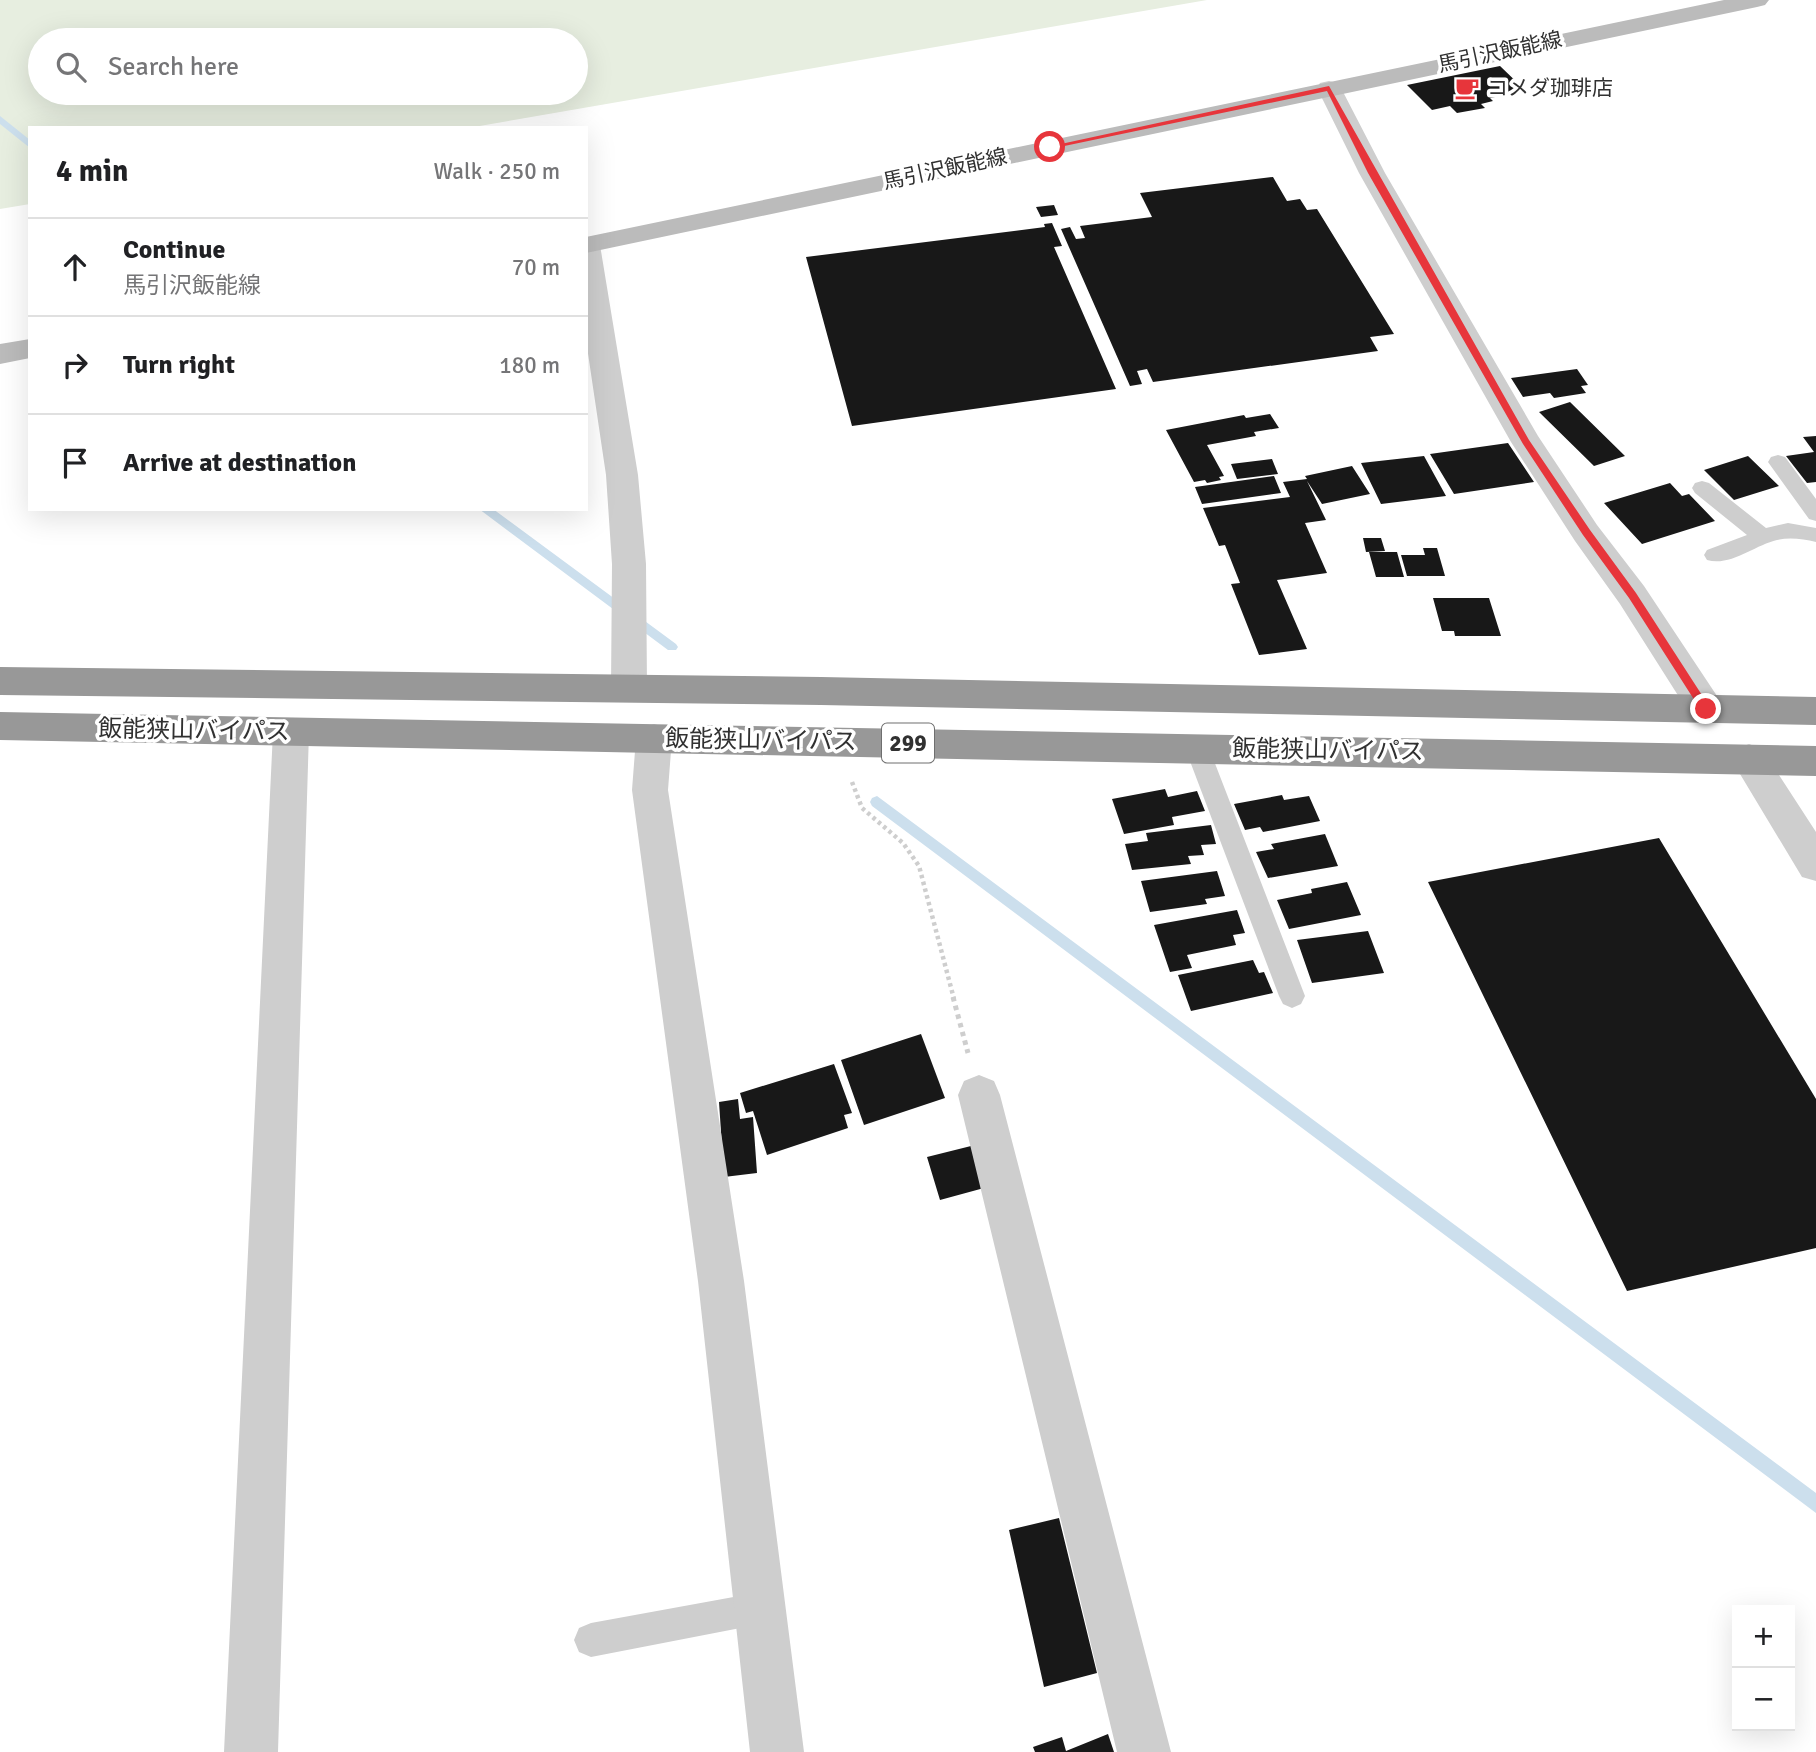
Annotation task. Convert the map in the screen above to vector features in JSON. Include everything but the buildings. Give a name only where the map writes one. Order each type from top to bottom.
[{"type":"highway","name":"飯能狭山バイパス","points":[[0,681],[629,688],[1816,711]]},
{"type":"highway","name":"飯能狭山バイパス","points":[[0,726],[1816,761]]},
{"type":"main road","name":"馬引沢飯能線","points":[[588,245],[1756,0]]},
{"type":"main road","points":[[0,354],[28,348]]},
{"type":"street","points":[[1329,88],[1372,173],[1526,442],[1586,533],[1632,595],[1706,709]]},
{"type":"street","points":[[588,258],[622,475],[629,564],[629,688]]},
{"type":"street","points":[[251,1752],[290,732]]},
{"type":"street","points":[[654,738],[650,790],[721,1281],[777,1752]]},
{"type":"street","points":[[1749,759],[1816,865]]},
{"type":"street","points":[[979,1095],[1144,1752]]},
{"type":"lane","points":[[1778,462],[1816,514]]},
{"type":"lane","points":[[1702,488],[1762,536]]},
{"type":"lane","points":[[1714,555],[1734,551],[1772,532],[1789,531],[1816,535]]},
{"type":"lane","points":[[1197,748],[1292,996]]},
{"type":"lane","points":[[591,1640],[761,1608]]},
{"type":"path","points":[[838,742],[862,808],[903,843],[919,866],[979,1095]]},
{"type":"shaded area","points":[[0,0],[1207,0],[480,126],[28,126],[28,204],[0,209]]},
{"type":"waterway","points":[[0,119],[28,143]]},
{"type":"waterway","points":[[488,511],[672,647]]},
{"type":"waterway","points":[[877,802],[1816,1504]]},
{"type":"place","name":"コメダ珈琲店","points":[[1467,88]]},
{"type":"route","points":[[1050,147],[1329,88],[1372,173],[1526,442],[1586,533],[1632,595],[1706,709]]}]
